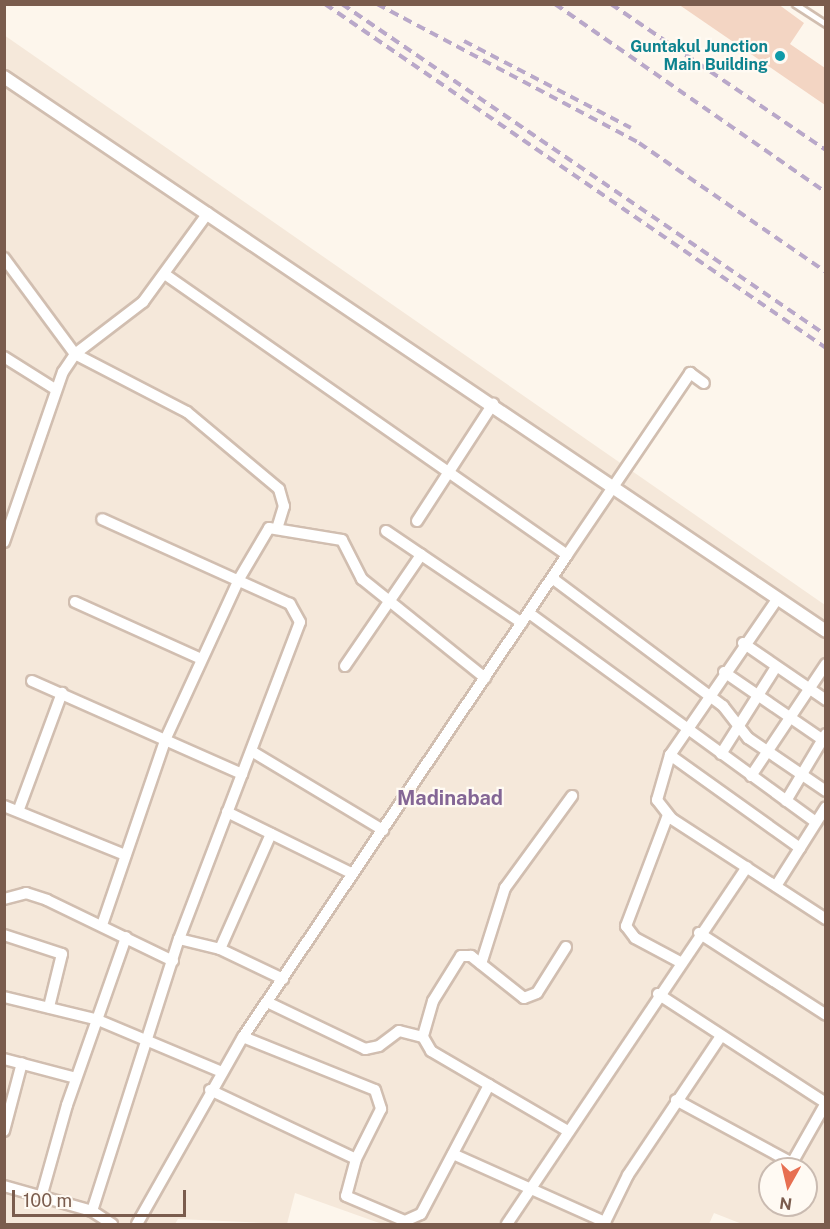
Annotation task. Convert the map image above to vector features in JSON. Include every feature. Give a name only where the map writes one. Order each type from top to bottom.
[{"type":"street","points":[[4,77],[493,404],[825,631]]},
{"type":"street","points":[[4,542],[55,389],[75,354],[126,317],[166,275],[208,213]]},
{"type":"street","points":[[4,258],[75,354],[167,400],[203,425],[283,496],[278,526]]},
{"type":"street","points":[[166,275],[567,555]]},
{"type":"street","points":[[4,357],[55,389]]},
{"type":"street","points":[[137,1224],[210,1090],[243,1037],[567,555],[690,373],[704,383]]},
{"type":"street","points":[[417,521],[493,404]]},
{"type":"street","points":[[92,1211],[107,1170],[115,1124],[148,1039],[179,939],[227,812],[253,752],[300,622],[291,604],[102,519]]},
{"type":"street","points":[[102,926],[166,738],[239,579],[263,534],[278,526],[342,540],[362,579],[485,678]]},
{"type":"street","points":[[386,531],[522,623]]},
{"type":"street","points":[[345,666],[387,599],[421,555]]},
{"type":"street","points":[[552,578],[709,695],[738,727],[767,752],[825,790]]},
{"type":"street","points":[[778,598],[743,643],[670,755],[657,787],[657,800],[668,815],[825,919]]},
{"type":"street","points":[[75,602],[201,659]]},
{"type":"street","points":[[529,613],[816,822]]},
{"type":"street","points":[[743,643],[825,700]]},
{"type":"street","points":[[751,776],[825,664]]},
{"type":"street","points":[[721,754],[776,667]]},
{"type":"street","points":[[724,672],[824,739],[786,801]]},
{"type":"street","points":[[32,681],[166,738],[243,774]]},
{"type":"street","points":[[19,810],[62,693]]},
{"type":"street","points":[[253,752],[383,830]]},
{"type":"street","points":[[670,755],[800,848]]},
{"type":"street","points":[[481,964],[505,888],[572,796]]},
{"type":"street","points":[[4,806],[19,810],[125,855]]},
{"type":"street","points":[[776,886],[825,807]]},
{"type":"street","points":[[227,812],[353,874]]},
{"type":"street","points":[[668,815],[626,926],[635,938],[680,962]]},
{"type":"street","points":[[220,950],[271,834]]},
{"type":"street","points":[[507,1224],[566,1130],[699,933],[747,867]]},
{"type":"street","points":[[4,899],[26,893],[126,937],[173,961]]},
{"type":"street","points":[[699,933],[825,1015]]},
{"type":"street","points":[[4,935],[62,954],[49,1007]]},
{"type":"street","points":[[42,1194],[76,1078],[126,937]]},
{"type":"street","points":[[179,939],[220,950],[283,979]]},
{"type":"street","points":[[566,947],[530,997],[517,995],[481,964],[461,956],[433,1001],[423,1037],[431,1051],[566,1130]]},
{"type":"street","points":[[658,994],[825,1103],[792,1163],[676,1100]]},
{"type":"street","points":[[4,997],[98,1020],[148,1039],[222,1072]]},
{"type":"street","points":[[267,1002],[365,1049],[379,1047],[399,1031],[423,1037]]},
{"type":"street","points":[[453,1154],[608,1224],[676,1100],[721,1036]]},
{"type":"street","points":[[243,1037],[375,1090],[381,1109],[356,1159],[346,1196],[405,1221],[421,1214],[489,1084]]},
{"type":"street","points":[[4,1059],[76,1078]]},
{"type":"street","points":[[4,1131],[22,1063]]},
{"type":"street","points":[[210,1090],[356,1159]]},
{"type":"street","points":[[4,1186],[42,1194],[92,1211],[112,1224]]},
{"type":"lane","points":[[795,4],[825,24]]},
{"type":"shaded area","points":[[4,35],[825,605],[825,1224],[742,1224],[714,1213],[709,1224],[382,1224],[295,1193],[287,1224],[178,1219],[175,1224],[5,1224]]},
{"type":"building","name":"Guntakul Junction Main Building","points":[[678,4],[778,4],[804,23],[790,44],[825,68],[825,105]]},
{"type":"railway","points":[[325,4],[826,348]]},
{"type":"railway","points":[[342,4],[826,335]]},
{"type":"railway","points":[[377,4],[639,143],[826,272]]},
{"type":"railway","points":[[555,4],[826,192]]},
{"type":"railway","points":[[611,4],[826,150]]},
{"type":"railway","points":[[464,41],[631,128]]},
{"type":"place","name":"Guntakul Junction Main Building","points":[[780,56]]},
{"type":"district","name":"Madinabad","points":[[450,798]]}]
